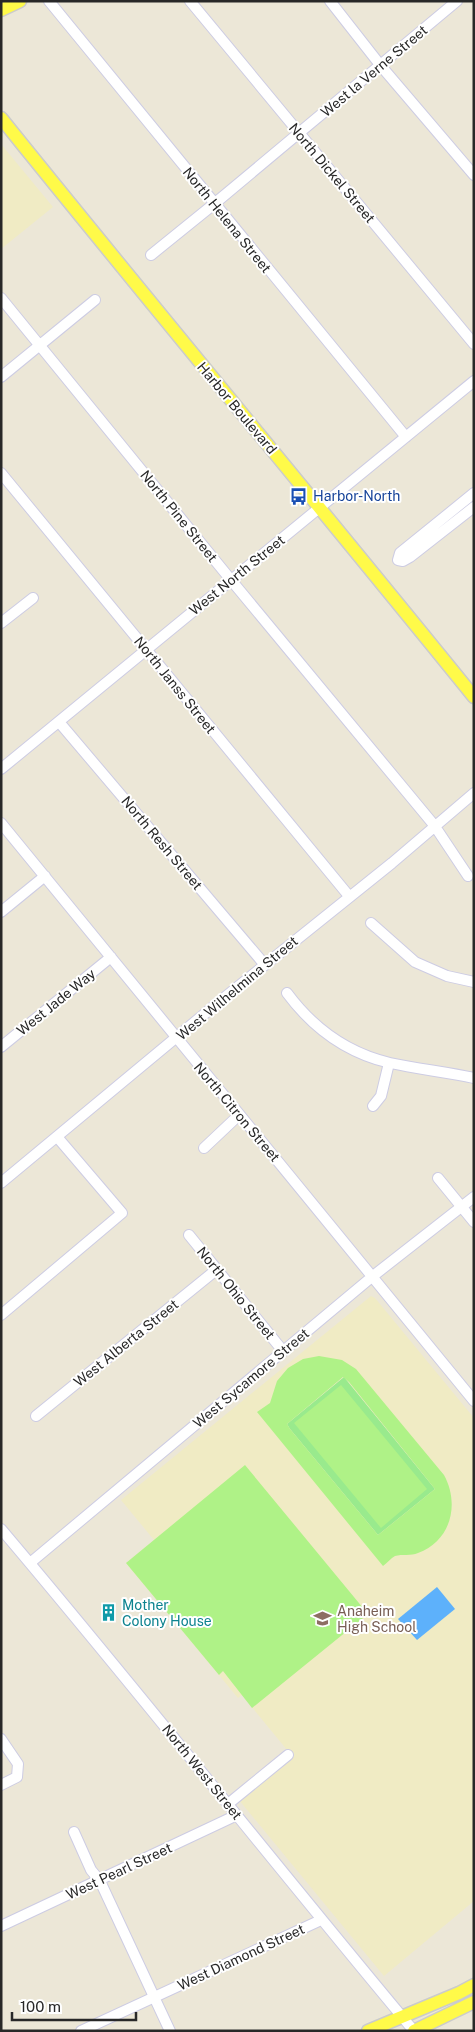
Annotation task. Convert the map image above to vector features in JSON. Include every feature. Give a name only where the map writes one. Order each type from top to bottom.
[{"type":"main road","points":[[1,10],[20,1]]},
{"type":"main road","name":"Harbor Boulevard","points":[[1,118],[134,284],[474,697]]},
{"type":"main road","points":[[368,2031],[474,1985]]},
{"type":"main road","points":[[414,2031],[474,2002]]},
{"type":"street","name":"North Helena Street","points":[[50,1],[406,437]]},
{"type":"street","name":"North Dickel Street","points":[[190,1],[474,344]]},
{"type":"street","points":[[330,1],[381,66],[474,175]]},
{"type":"street","name":"West la Verne Street","points":[[151,255],[457,1]]},
{"type":"street","name":"North Pine Street","points":[[1,298],[434,825],[468,876]]},
{"type":"street","points":[[1,377],[95,300]]},
{"type":"street","name":"West North Street","points":[[1,769],[474,381]]},
{"type":"street","name":"North Janss Street","points":[[1,473],[349,896]]},
{"type":"street","points":[[474,493],[400,553],[398,560],[403,561],[410,557],[474,507]]},
{"type":"street","points":[[1,623],[33,598]]},
{"type":"street","name":"North Resh Street","points":[[59,722],[265,965]]},
{"type":"street","name":"West Wilhelmina Street","points":[[1,1183],[58,1138],[176,1038],[474,793]]},
{"type":"street","name":"North Citron Street","points":[[1,823],[474,1401]]},
{"type":"street","points":[[1,912],[45,876]]},
{"type":"street","points":[[371,923],[415,962],[447,976],[474,982]]},
{"type":"street","name":"West Jade Way","points":[[1,1047],[110,957]]},
{"type":"street","points":[[287,993],[310,1021],[332,1038],[359,1052],[389,1063],[474,1078]]},
{"type":"street","points":[[373,1106],[381,1096],[389,1063]]},
{"type":"street","points":[[204,1148],[240,1115]]},
{"type":"street","points":[[1,1315],[122,1213],[58,1138]]},
{"type":"street","points":[[438,1178],[474,1222]]},
{"type":"street","name":"West Sycamore Street","points":[[30,1563],[373,1276],[474,1197]]},
{"type":"street","name":"North Ohio Street","points":[[188,1235],[283,1351]]},
{"type":"street","name":"West Alberta Street","points":[[36,1416],[216,1270]]},
{"type":"street","name":"North West Street","points":[[1,1529],[414,2031]]},
{"type":"street","points":[[1,1739],[18,1764],[17,1777],[1,1785]]},
{"type":"street","points":[[228,1804],[288,1755]]},
{"type":"street","name":"West Pearl Street","points":[[1,1926],[237,1815]]},
{"type":"street","points":[[74,1832],[91,1870],[100,1881],[170,2031]]},
{"type":"street","name":"West Diamond Street","points":[[80,2031],[321,1920]]},
{"type":"shaded area","points":[[1,144],[53,207],[1,249]]},
{"type":"shaded area","name":"Anaheim High School","points":[[371,1296],[375,1298],[474,1418],[474,1901],[384,1976],[239,1800],[292,1756],[242,1695],[238,1698],[126,1563],[154,1540],[121,1500]]},
{"type":"green space","points":[[319,1356],[342,1360],[356,1369],[444,1475],[449,1486],[452,1509],[445,1531],[429,1547],[415,1554],[395,1556],[383,1566],[257,1412],[270,1403],[277,1381],[288,1368],[303,1359]],"holes":[[[343,1377],[435,1489],[378,1535],[287,1424]]]},
{"type":"green space","points":[[344,1377],[435,1489],[378,1535],[287,1424]]},
{"type":"green space","points":[[341,1385],[427,1489],[381,1528],[294,1423]]},
{"type":"green space","points":[[245,1465],[368,1614],[252,1708],[223,1671],[219,1675],[126,1563]]},
{"type":"water","points":[[437,1587],[455,1609],[417,1640],[398,1619]]},
{"type":"place","name":"Harbor-North","points":[[299,496]]},
{"type":"place","name":"Mother Colony House","points":[[108,1613]]},
{"type":"place","name":"Anaheim High School","points":[[323,1619]]}]
